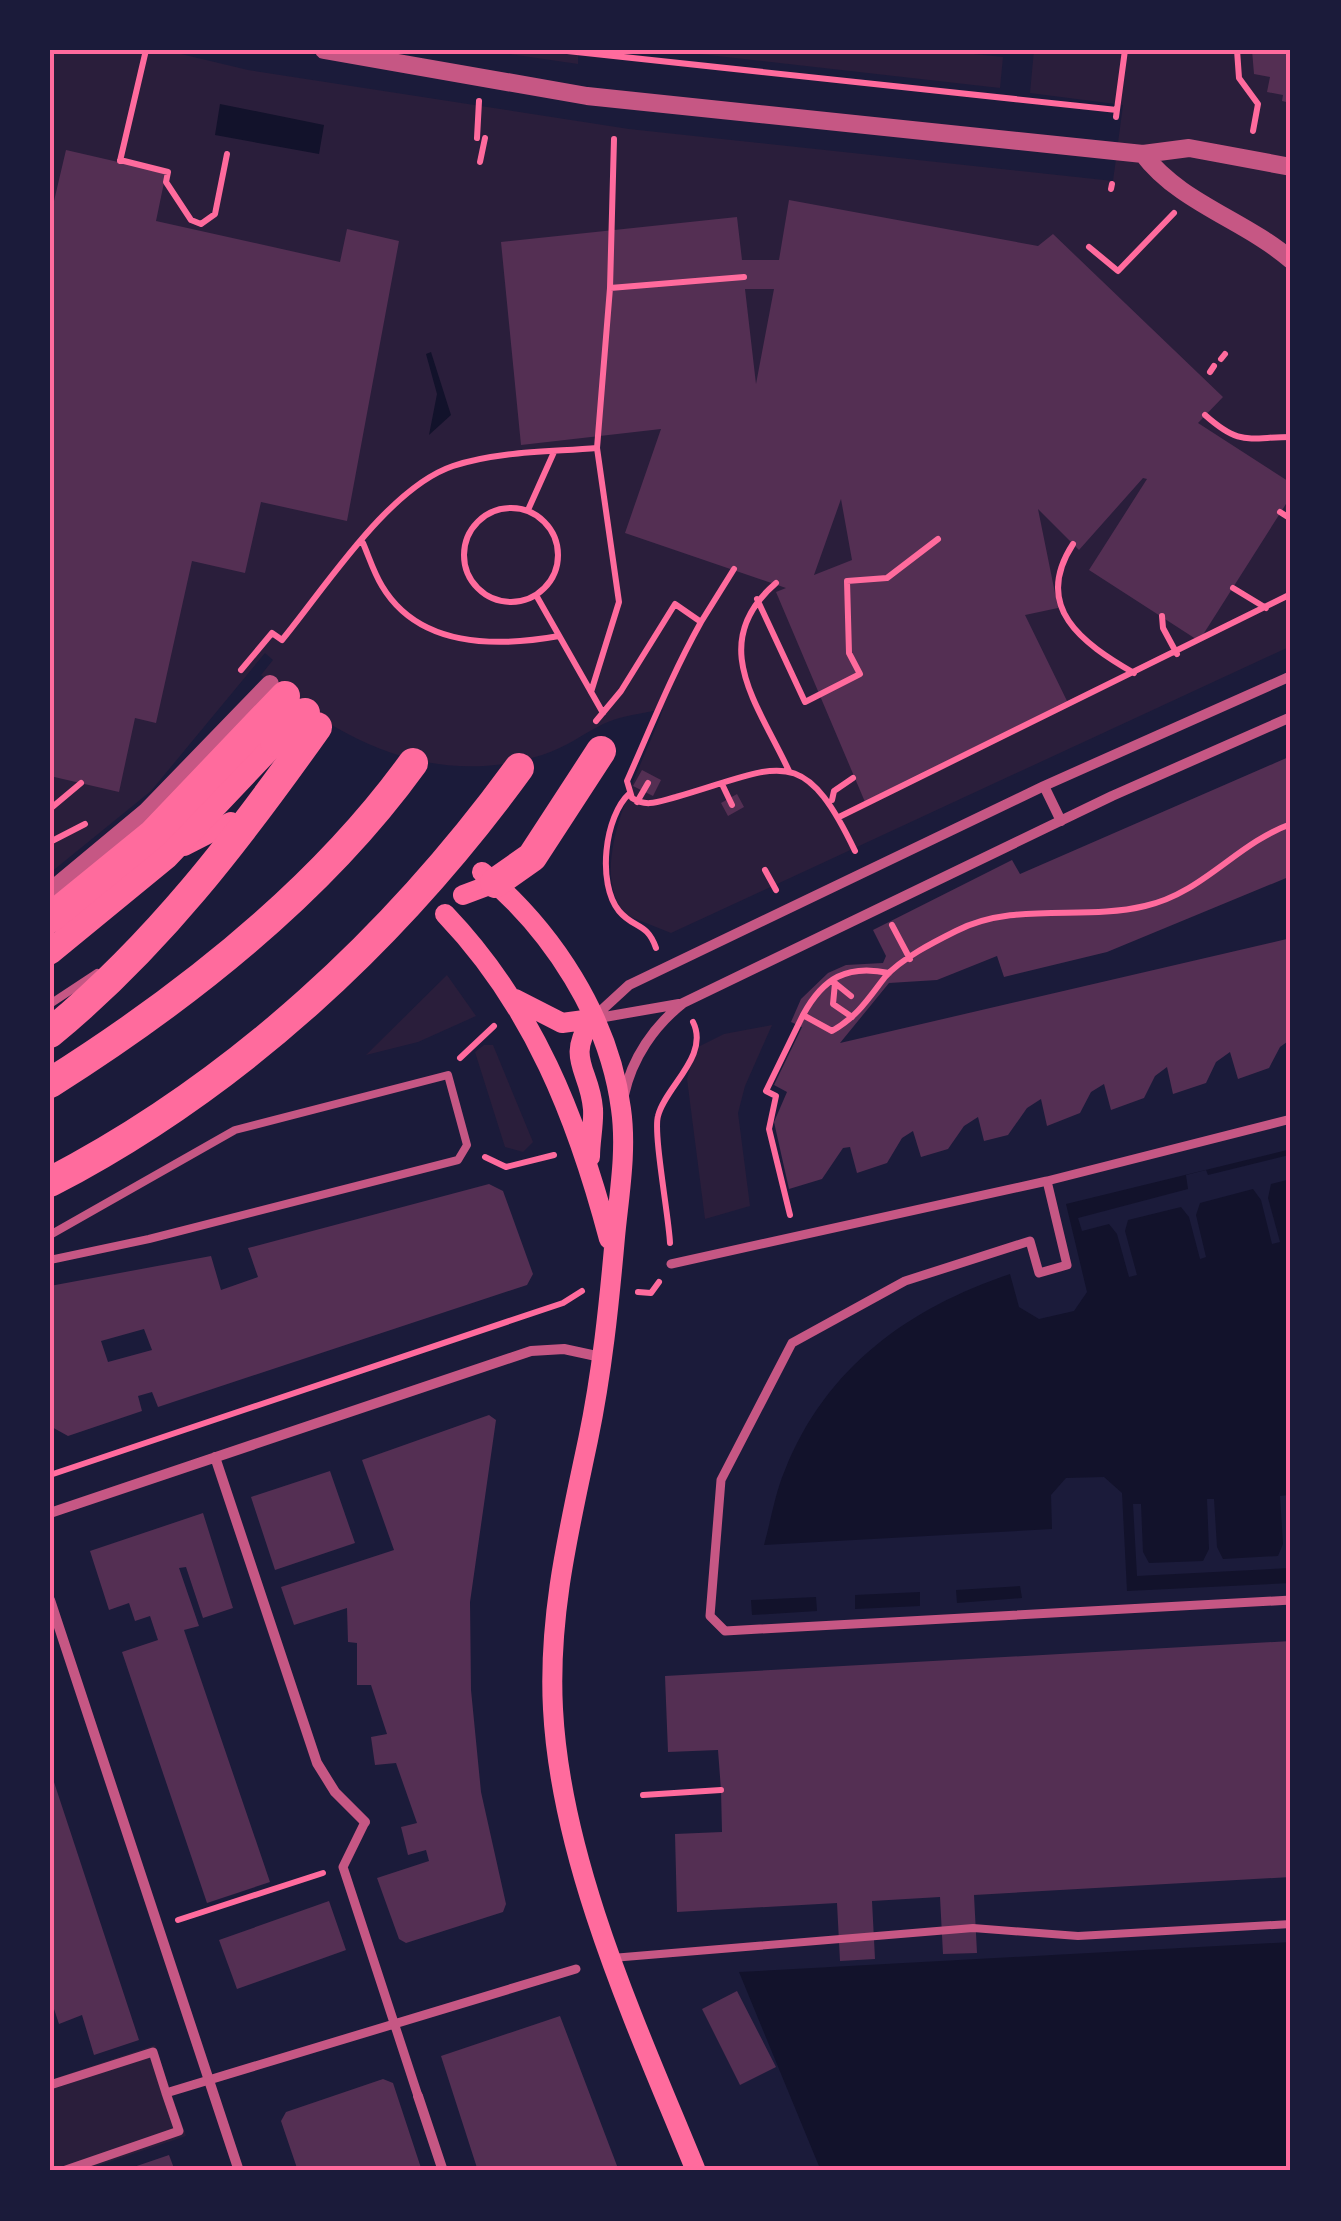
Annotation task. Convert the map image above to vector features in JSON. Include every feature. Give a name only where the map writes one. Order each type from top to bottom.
[{"type":"highway","points":[[279,746],[294,705]]},
{"type":"highway","points":[[50,1033],[173,918],[216,866],[294,705]]},
{"type":"highway","points":[[50,918],[153,834],[294,705]]},
{"type":"highway","points":[[488,878],[532,857],[594,741]]},
{"type":"highway","points":[[50,1083],[159,1008],[320,867],[410,768]]},
{"type":"highway","points":[[50,1182],[108,1152],[271,1035],[394,920],[483,818],[520,768]]},
{"type":"main road","points":[[50,952],[167,856],[279,746]]},
{"type":"main road","points":[[167,856],[231,822]]},
{"type":"main road","points":[[463,895],[488,878],[540,926],[592,1020],[616,1082],[623,1123],[614,1256],[601,1357],[558,1577],[552,1707],[566,1803],[610,1958],[696,2171]]},
{"type":"main road","points":[[446,914],[511,996],[556,1077],[590,1168],[614,1256]]},
{"type":"main road","points":[[511,996],[562,1023],[592,1020]]},
{"type":"main road","points":[[590,1168],[593,1108],[578,1052],[580,1038],[592,1020]]},
{"type":"street","points":[[324,50],[587,96],[1143,154],[1189,148],[1291,167]]},
{"type":"street","points":[[1143,154],[1163,180],[1268,240],[1291,260]]},
{"type":"street","points":[[592,1020],[629,985],[1044,786],[1291,676]]},
{"type":"street","points":[[50,892],[146,812],[294,705]]},
{"type":"street","points":[[592,1020],[642,1014],[683,1003],[1061,821],[1291,717]]},
{"type":"street","points":[[1044,786],[1061,821]]},
{"type":"street","points":[[623,1123],[630,1072],[651,1034],[683,1003]]},
{"type":"street","points":[[671,1264],[1047,1181],[1291,1119]]},
{"type":"street","points":[[1047,1181],[1068,1265],[1038,1272],[1030,1241],[905,1281],[792,1343],[722,1480],[710,1616],[725,1630],[1291,1600]]},
{"type":"street","points":[[50,1512],[531,1352],[564,1349],[601,1357]]},
{"type":"street","points":[[215,1457],[317,1763],[330,1786],[365,1822],[343,1867],[443,2171]]},
{"type":"street","points":[[50,1600],[239,2171]]},
{"type":"street","points":[[166,2093],[576,1968]]},
{"type":"street","points":[[50,2085],[153,2052],[179,2131],[64,2171]]},
{"type":"lane","points":[[50,1004],[173,918]]},
{"type":"lane","points":[[50,1235],[234,1130],[448,1075],[466,1148],[455,1161],[50,1260]]},
{"type":"lane","points":[[610,1958],[973,1928],[1078,1936],[1291,1924]]},
{"type":"path","points":[[146,50],[120,161],[168,172],[166,182],[191,220],[201,224],[215,214],[227,154]]},
{"type":"path","points":[[558,50],[1117,113],[1125,50]]},
{"type":"path","points":[[634,50],[639,62]]},
{"type":"path","points":[[1237,50],[1239,78],[1258,104],[1253,131]]},
{"type":"path","points":[[480,162],[485,138]]},
{"type":"path","points":[[591,692],[619,602],[598,448],[610,288],[614,138]]},
{"type":"path","points":[[1089,247],[1118,271],[1175,212]]},
{"type":"path","points":[[610,288],[744,276]]},
{"type":"path","points":[[1206,415],[1228,435],[1241,440],[1291,437]]},
{"type":"path","points":[[265,642],[272,632],[282,640],[392,507],[449,467],[490,458],[598,448]]},
{"type":"path","points":[[528,510],[554,452]]},
{"type":"path","points":[[384,499],[392,507]]},
{"type":"path","points":[[496,509],[528,510],[545,522],[559,551],[550,582],[536,595],[518,602],[501,602],[474,584],[466,570],[464,546],[481,518],[496,509]]},
{"type":"path","points":[[1280,512],[1291,518]]},
{"type":"path","points":[[756,599],[805,702],[860,674],[848,653],[847,580],[887,578],[938,540]]},
{"type":"path","points":[[363,543],[382,586],[398,606],[430,629],[475,642],[510,645],[559,636]]},
{"type":"path","points":[[1073,544],[1062,562],[1055,586],[1065,616],[1081,638],[1135,674]]},
{"type":"path","points":[[734,568],[662,690],[659,708],[626,781],[637,802],[652,804],[789,770]]},
{"type":"path","points":[[776,583],[756,599],[741,627],[739,664],[789,770],[818,786],[839,817],[1177,654],[1291,594]]},
{"type":"path","points":[[1233,588],[1268,609]]},
{"type":"path","points":[[536,595],[603,713]]},
{"type":"path","points":[[594,741],[603,713],[675,604],[700,622]]},
{"type":"path","points":[[1162,616],[1163,628],[1177,654]]},
{"type":"path","points":[[831,802],[834,790],[853,778]]},
{"type":"path","points":[[50,809],[81,783]]},
{"type":"path","points":[[637,802],[648,783]]},
{"type":"path","points":[[722,784],[732,804]]},
{"type":"path","points":[[630,793],[620,803],[613,825],[607,879],[617,908],[652,934]]},
{"type":"path","points":[[802,1016],[832,1031],[868,1004],[889,974],[959,929],[1000,916],[1101,913],[1167,900],[1211,878],[1256,842],[1291,824]]},
{"type":"path","points":[[765,870],[776,890]]},
{"type":"path","points":[[896,933],[910,959]]},
{"type":"path","points":[[785,1190],[769,1128],[776,1096],[766,1091],[802,1016],[813,997],[835,976],[864,968],[889,974]]},
{"type":"path","points":[[851,996],[835,982],[832,986],[833,1004],[852,1017]]},
{"type":"path","points":[[448,1075],[467,1047],[496,1024]]},
{"type":"path","points":[[50,1474],[563,1303],[584,1288],[652,1294],[671,1264],[657,1116],[687,1071],[696,1030]]},
{"type":"path","points":[[466,1148],[506,1167],[558,1154]]},
{"type":"path","points":[[643,1794],[721,1790]]},
{"type":"path","points":[[158,1926],[343,1867]]},
{"type":"shaded area","points":[[50,50],[164,50],[248,70],[629,129],[1113,181],[1123,105],[1030,93],[1034,50],[1291,50],[1291,646],[671,933],[626,915],[614,894],[611,869],[622,813],[663,709],[610,721],[550,752],[503,764],[464,766],[427,762],[392,753],[324,721],[261,675],[273,660],[265,653],[151,791],[50,873]]},
{"type":"shaded area","points":[[482,50],[578,50],[578,64]]},
{"type":"shaded area","points":[[664,50],[935,50],[1003,57],[1000,88]]},
{"type":"shaded area","points":[[220,104],[324,125],[319,154],[215,135]]},
{"type":"shaded area","points":[[431,352],[451,415],[429,435],[437,394],[426,354]]},
{"type":"shaded area","points":[[447,975],[476,1016],[418,1042],[366,1055]]},
{"type":"shaded area","points":[[772,1025],[745,1086],[738,1113],[750,1206],[705,1219],[687,1079],[696,1048],[724,1034]]},
{"type":"shaded area","points":[[484,1045],[493,1045],[533,1142],[523,1152],[505,1147],[475,1052]]},
{"type":"shaded area","points":[[1291,1149],[1291,1583],[1127,1591],[1122,1493],[1104,1477],[1066,1478],[1051,1495],[1052,1529],[764,1545],[782,1479],[802,1433],[823,1401],[875,1346],[938,1304],[1010,1274],[1019,1307],[1039,1319],[1074,1311],[1087,1292],[1066,1204]]},
{"type":"shaded area","points":[[1020,1586],[1022,1598],[957,1603],[956,1590]]},
{"type":"shaded area","points":[[920,1592],[920,1606],[855,1609],[855,1595]]},
{"type":"shaded area","points":[[816,1597],[817,1611],[752,1615],[751,1600]]},
{"type":"shaded area","points":[[1291,1942],[1291,2171],[821,2171],[739,1972]]},
{"type":"shaded area","points":[[155,2045],[186,2136],[82,2171],[50,2171],[50,2080]]},
{"type":"pier","points":[[1289,1155],[1291,1179],[1271,1184],[1268,1198],[1280,1242],[1272,1244],[1261,1200],[1253,1189],[1200,1203],[1196,1215],[1206,1257],[1200,1259],[1189,1217],[1181,1207],[1128,1220],[1125,1231],[1137,1275],[1129,1277],[1117,1234],[1109,1224],[1082,1231],[1078,1218],[1188,1189],[1186,1175],[1206,1170],[1208,1175]]},
{"type":"pier","points":[[1289,1495],[1291,1568],[1137,1576],[1133,1504],[1141,1504],[1143,1552],[1149,1563],[1203,1561],[1209,1549],[1207,1499],[1214,1499],[1217,1547],[1223,1559],[1278,1556],[1283,1544],[1280,1496]]},
{"type":"building","points":[[1252,50],[1291,50],[1291,103],[1282,101],[1283,95],[1267,92],[1270,77],[1254,74]]},
{"type":"building","points":[[66,150],[166,173],[156,221],[340,262],[347,229],[399,241],[347,521],[261,502],[245,573],[192,561],[156,723],[135,718],[119,792],[50,776],[50,200],[54,201]]},
{"type":"building","points":[[789,200],[1038,246],[1053,234],[1223,397],[1198,423],[1291,483],[1291,496],[1199,641],[1089,570],[1147,479],[1143,478],[1079,550],[1038,509],[1058,608],[1025,615],[1067,701],[865,802],[776,592],[786,588],[625,533],[661,429],[521,445],[501,242],[737,217],[742,260],[779,260]],"holes":[[[745,289],[774,289],[756,384]],[[841,499],[852,560],[814,575]]]},
{"type":"building","points":[[1291,756],[1291,876],[1107,952],[1004,977],[997,956],[937,980],[889,983],[840,1043],[1291,938],[1291,1039],[1280,1047],[1269,1068],[1238,1079],[1230,1052],[1216,1062],[1206,1083],[1173,1094],[1167,1067],[1155,1076],[1144,1098],[1111,1110],[1104,1084],[1091,1092],[1080,1113],[1047,1126],[1041,1099],[1027,1108],[1008,1135],[984,1141],[978,1117],[964,1126],[948,1149],[921,1157],[913,1131],[902,1138],[887,1163],[857,1173],[850,1147],[843,1148],[822,1179],[789,1189],[774,1122],[787,1092],[774,1085],[802,1027],[791,1022],[801,999],[828,973],[846,965],[883,963],[886,956],[873,930],[1012,860],[1020,874]]},
{"type":"building","points":[[642,770],[661,780],[653,796],[633,786]]},
{"type":"building","points":[[737,794],[744,807],[728,816],[721,803]]},
{"type":"building","points":[[489,1184],[503,1191],[533,1274],[527,1285],[158,1407],[152,1392],[138,1396],[142,1411],[68,1436],[50,1426],[50,1286],[211,1256],[221,1290],[258,1277],[248,1248]],"holes":[[[144,1329],[152,1350],[108,1362],[101,1341]]]},
{"type":"building","points":[[489,1415],[496,1420],[470,1602],[471,1690],[481,1792],[506,1904],[503,1912],[406,1943],[399,1939],[377,1878],[429,1861],[426,1850],[408,1855],[401,1827],[417,1823],[396,1763],[375,1765],[371,1737],[387,1734],[371,1685],[357,1685],[357,1643],[348,1642],[347,1608],[294,1625],[281,1587],[394,1550],[362,1460]]},
{"type":"building","points":[[330,1471],[355,1543],[275,1570],[251,1497]]},
{"type":"building","points":[[203,1513],[233,1608],[203,1618],[186,1567],[179,1568],[199,1626],[184,1630],[270,1882],[207,1903],[122,1652],[158,1640],[150,1616],[135,1621],[129,1603],[109,1610],[90,1551]]},
{"type":"building","points":[[1291,1641],[1291,1877],[974,1895],[977,1953],[943,1954],[940,1897],[872,1901],[875,1959],[840,1961],[837,1903],[677,1912],[675,1834],[722,1832],[721,1790],[718,1750],[668,1752],[665,1676]]},
{"type":"building","points":[[51,1773],[139,2040],[94,2055],[82,2015],[59,2024],[50,1997]]},
{"type":"building","points":[[329,1901],[346,1950],[237,1989],[219,1940]]},
{"type":"building","points":[[737,1991],[776,2067],[740,2085],[702,2009]]},
{"type":"building","points":[[560,2016],[619,2171],[478,2171],[441,2056]]},
{"type":"building","points":[[383,2079],[393,2083],[422,2171],[298,2171],[281,2121],[286,2112]]},
{"type":"building","points":[[169,2155],[175,2171],[125,2171],[125,2170]]}]
